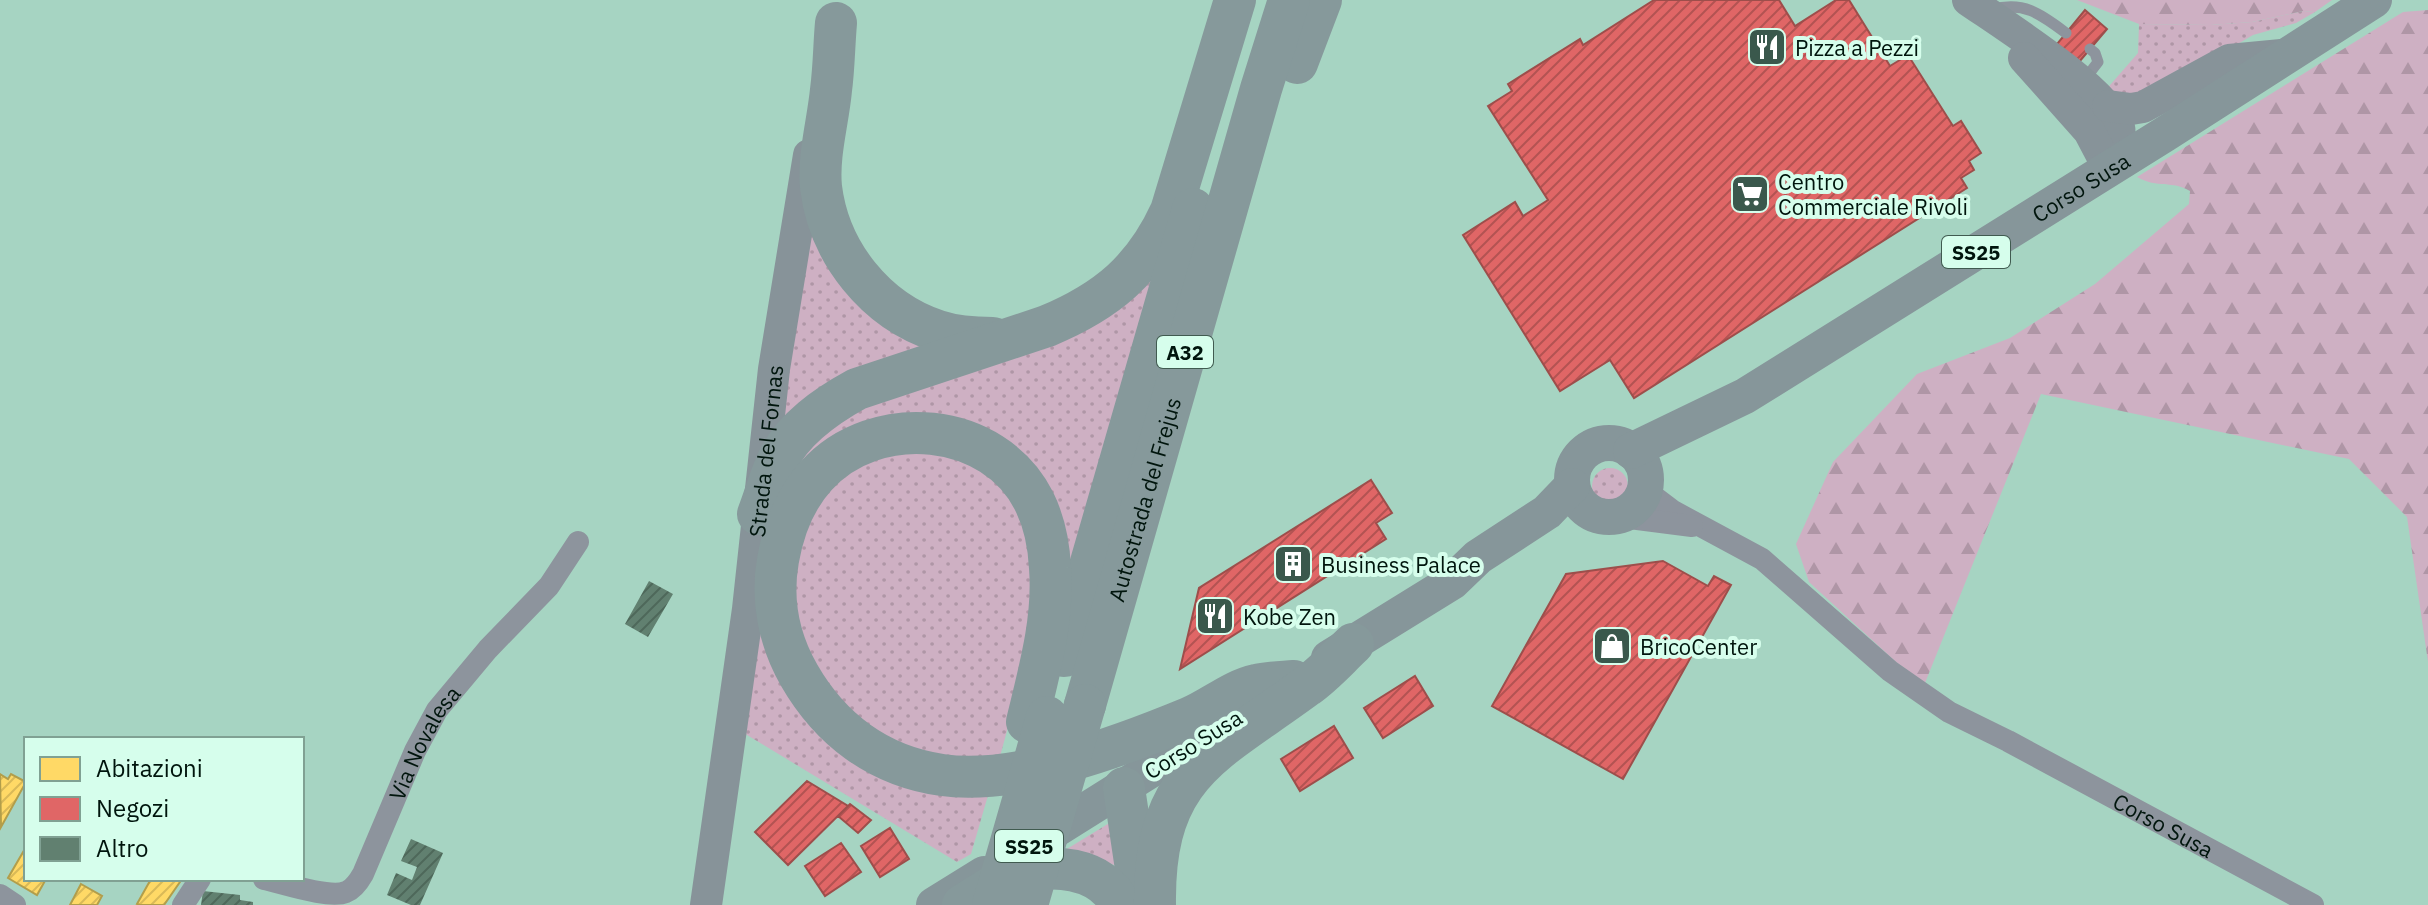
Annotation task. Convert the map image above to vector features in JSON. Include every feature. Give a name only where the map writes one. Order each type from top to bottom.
[{"type":"highway","points":[[758,514],[779,459],[803,427],[834,402],[857,389],[1077,314],[1127,278],[1159,236],[1171,211],[1235,0]]},
{"type":"highway","name":"Autostrada del Frejus","points":[[993,905],[1053,715],[1252,0]]},
{"type":"highway","name":"Autostrada del Frejus","points":[[1027,905],[1053,715],[1200,301],[1289,0]]},
{"type":"highway","points":[[1200,301],[1238,235],[1273,127],[1321,0]]},
{"type":"highway","points":[[838,12],[822,148],[821,186],[827,216],[839,246],[871,292],[918,324],[941,333],[1010,338]]},
{"type":"highway","points":[[975,905],[1053,715],[1044,654],[1050,607],[1050,569],[1045,534],[1035,502],[1018,477],[995,457],[969,442],[937,433],[904,432],[874,438],[843,453],[816,476],[795,507],[775,575],[776,609],[791,658],[811,696],[832,722],[854,741],[883,758],[910,769],[943,776],[1003,775],[1080,756],[1153,733],[1254,685],[1294,681]]},
{"type":"highway","points":[[1155,905],[1158,845],[1166,816],[1185,782],[1236,734],[1310,684],[1353,644]]},
{"type":"highway","points":[[1124,788],[1142,905]]},
{"type":"highway","points":[[963,905],[1012,876],[1032,870],[1060,869],[1089,875],[1104,883],[1115,894],[1120,905]]},
{"type":"main road","name":"Corso Susa","points":[[1640,471],[1745,396],[2293,54],[2374,0]]},
{"type":"main road","name":"SS25","points":[[1610,444],[1640,471],[1633,507],[1593,505],[1576,465],[1590,449],[1610,444]]},
{"type":"main road","name":"Corso Susa","points":[[934,905],[1452,582],[1478,557],[1547,512],[1593,505]]},
{"type":"street","name":"Strada del Fornas","points":[[706,905],[748,609],[776,354],[812,137],[838,12]]},
{"type":"street","points":[[1995,23],[2034,44],[2108,106],[2120,134],[2109,169]]},
{"type":"street","points":[[1995,23],[2089,131],[2109,169]]},
{"type":"street","points":[[2108,106],[2143,107],[2229,60],[2293,54]]},
{"type":"street","name":"Corso Susa","points":[[1640,471],[1673,511],[1762,559],[1890,671],[1949,712],[2313,905]]},
{"type":"street","name":"Corso Susa","points":[[1593,505],[1700,527]]},
{"type":"street","name":"Via Novalesa","points":[[273,881],[335,895],[355,886],[363,874],[415,751],[437,710],[488,649],[549,586],[578,542]]},
{"type":"street","points":[[183,905],[199,881]]},
{"type":"street","points":[[0,895],[15,905]]},
{"type":"lane","points":[[1995,23],[2005,5],[2030,7],[2066,33]]},
{"type":"lane","points":[[2081,84],[2098,62],[2090,49]]},
{"type":"green space","points":[[2077,0],[2332,0],[2315,12],[2303,11],[2252,22],[2210,25],[2139,24]]},
{"type":"green space","points":[[2428,10],[2428,662],[2407,517],[2349,459],[2041,394],[1925,683],[1896,662],[1809,582],[1796,544],[1833,462],[1917,374],[2010,338],[2095,284],[2189,204],[2190,191],[2137,177],[2403,12]]},
{"type":"green space","points":[[2303,11],[2315,12],[2296,23],[2253,35],[2153,94],[2104,92],[2138,53],[2139,24],[2252,22]]},
{"type":"green space","points":[[814,212],[949,345],[775,442]]},
{"type":"green space","points":[[1156,267],[1070,567],[987,430],[796,474],[789,468],[846,410]]},
{"type":"green space","points":[[912,446],[986,466],[1029,518],[1033,636],[999,760],[920,757],[843,711],[795,626],[794,542],[844,469]]},
{"type":"green space","points":[[1610,468],[1623,473],[1628,486],[1623,499],[1610,504],[1597,499],[1592,486],[1597,473]]},
{"type":"green space","points":[[760,604],[790,692],[989,792],[971,854],[957,862],[742,732]]},
{"type":"green space","points":[[1111,822],[1119,867],[1104,861],[1057,855]]},
{"type":"building: Abitazioni","points":[[0,774],[8,779],[11,774],[24,781],[24,786],[1,827]]},
{"type":"building: Abitazioni","points":[[24,850],[24,881],[45,881],[37,895],[8,878]]},
{"type":"building: Abitazioni","points":[[150,881],[181,881],[164,905],[137,904]]},
{"type":"building: Abitazioni","points":[[81,884],[102,896],[97,905],[70,905]]},
{"type":"building: Negozi","name":"Centro Commerciale Rivoli","points":[[1654,0],[1779,0],[1795,26],[1836,0],[1849,0],[1890,66],[1908,55],[1953,126],[1961,121],[1981,153],[1969,161],[1974,170],[1961,178],[1967,188],[1634,398],[1610,360],[1560,391],[1463,235],[1515,202],[1523,216],[1548,200],[1488,106],[1512,91],[1508,84],[1580,39],[1583,45]]},
{"type":"building: Negozi","points":[[2085,10],[2107,29],[2079,62],[2057,44]]},
{"type":"building: Negozi","name":"Business Palace","points":[[1371,480],[1392,513],[1376,523],[1386,539],[1180,669],[1199,588]]},
{"type":"building: Negozi","name":"BricoCenter","points":[[1663,561],[1708,586],[1714,576],[1731,585],[1623,779],[1492,706],[1566,574]]},
{"type":"building: Negozi","points":[[1415,676],[1433,706],[1383,738],[1364,708]]},
{"type":"building: Negozi","points":[[1334,726],[1353,758],[1300,791],[1281,759]]},
{"type":"building: Negozi","points":[[807,781],[848,806],[788,865],[755,832]]},
{"type":"building: Negozi","points":[[850,804],[871,820],[858,833],[838,816]]},
{"type":"building: Negozi","points":[[890,828],[909,859],[880,877],[861,846]]},
{"type":"building: Negozi","points":[[841,843],[861,872],[825,896],[805,866]]},
{"type":"building: Altro","points":[[649,581],[673,594],[648,637],[625,624]]},
{"type":"building: Altro","points":[[411,839],[443,853],[420,905],[411,905],[387,895],[396,873],[412,880],[417,867],[401,861]]},
{"type":"building: Altro","points":[[203,891],[240,895],[240,900],[253,902],[253,905],[201,905]]},
{"type":"place","name":"Pizza a Pezzi","points":[[1767,47]]},
{"type":"place","name":"Centro Commerciale Rivoli","points":[[1750,194]]},
{"type":"place","name":"Business Palace","points":[[1293,564]]},
{"type":"place","name":"Kobe Zen","points":[[1215,616]]},
{"type":"place","name":"BricoCenter","points":[[1612,646]]}]
